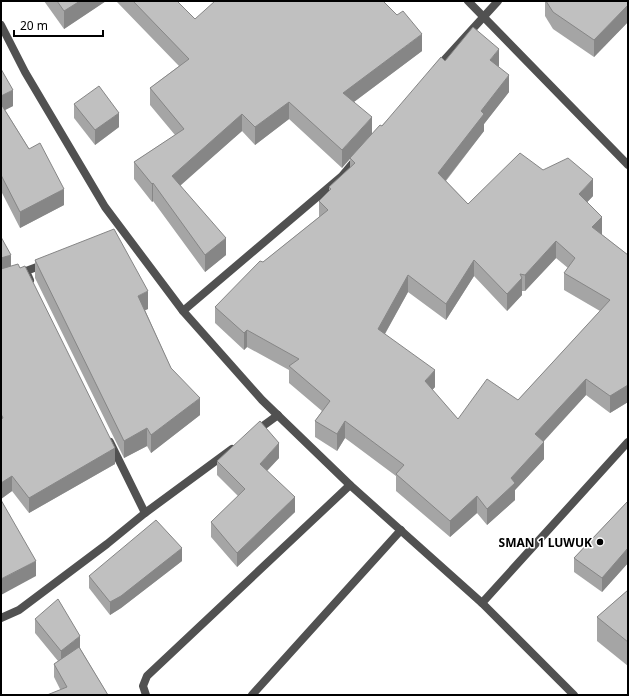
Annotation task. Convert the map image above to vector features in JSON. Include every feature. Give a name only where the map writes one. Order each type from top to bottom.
[{"type":"street","points":[[468,1],[628,165]]},
{"type":"street","points":[[431,75],[498,1]]},
{"type":"street","points":[[1,24],[25,72],[121,234],[183,311],[262,400],[350,485],[482,603],[574,695]]},
{"type":"street","points":[[183,311],[342,176],[363,152]]},
{"type":"street","points":[[33,285],[23,272],[54,260]]},
{"type":"street","points":[[252,434],[278,415]]},
{"type":"street","points":[[106,434],[145,513]]},
{"type":"street","points":[[482,603],[628,442]]},
{"type":"street","points":[[1,618],[19,610],[107,544],[145,513],[240,443]]},
{"type":"street","points":[[146,695],[144,686],[147,676],[350,485]]},
{"type":"street","points":[[252,695],[401,530]]},
{"type":"building","points":[[57,1],[80,1],[64,11]]},
{"type":"building","points":[[133,1],[177,1],[195,19],[215,1],[383,1],[397,15],[403,11],[422,34],[343,93],[372,117],[342,150],[289,102],[255,127],[242,114],[172,176],[226,238],[205,255],[153,183],[152,184],[134,162],[184,129],[150,88],[189,59]]},
{"type":"building","points":[[546,1],[628,1],[628,5],[594,40],[553,12]]},
{"type":"building","points":[[473,27],[499,49],[490,60],[509,75],[481,111],[484,114],[438,173],[468,204],[520,153],[543,170],[568,158],[593,179],[579,194],[602,217],[592,227],[628,255],[628,385],[610,396],[586,379],[535,434],[544,442],[511,478],[515,483],[487,509],[477,496],[450,521],[396,474],[404,465],[345,421],[337,434],[315,421],[330,401],[289,366],[299,359],[247,330],[244,333],[215,307],[260,261],[263,262],[328,210],[319,201],[331,189],[329,187],[355,163],[350,158],[380,125],[382,126],[441,57],[445,61]],"holes":[[[556,241],[575,258],[564,273],[610,300],[518,400],[487,379],[458,419],[425,381],[435,370],[378,329],[408,275],[446,304],[474,260],[507,294],[522,278],[520,274],[525,275]]]},
{"type":"building","points":[[1,69],[13,90],[1,96]]},
{"type":"building","points":[[99,86],[119,113],[95,130],[74,104]]},
{"type":"building","points":[[1,104],[29,149],[40,143],[64,189],[20,212],[1,175]]},
{"type":"building","points":[[114,229],[148,291],[138,296],[171,368],[200,398],[151,435],[147,428],[124,441],[35,260]]},
{"type":"building","points":[[1,237],[11,255],[1,258]]},
{"type":"building","points":[[18,264],[20,268],[25,266],[115,448],[29,498],[12,476],[1,483],[1,419],[3,418],[1,414],[1,269]]},
{"type":"building","points":[[260,421],[279,443],[260,464],[295,497],[237,553],[211,522],[245,489],[217,461]]},
{"type":"building","points":[[1,500],[36,561],[1,579]]},
{"type":"building","points":[[628,501],[628,548],[602,578],[574,558]]},
{"type":"building","points":[[156,520],[182,548],[121,596],[110,602],[89,576]]},
{"type":"building","points":[[628,590],[628,642],[597,617]]},
{"type":"building","points":[[58,599],[80,636],[61,651],[35,619]]},
{"type":"building","points":[[79,647],[108,695],[47,695],[67,687],[54,664]]},
{"type":"place","name":"SMAN 1 LUWUK","points":[[600,542]]}]
